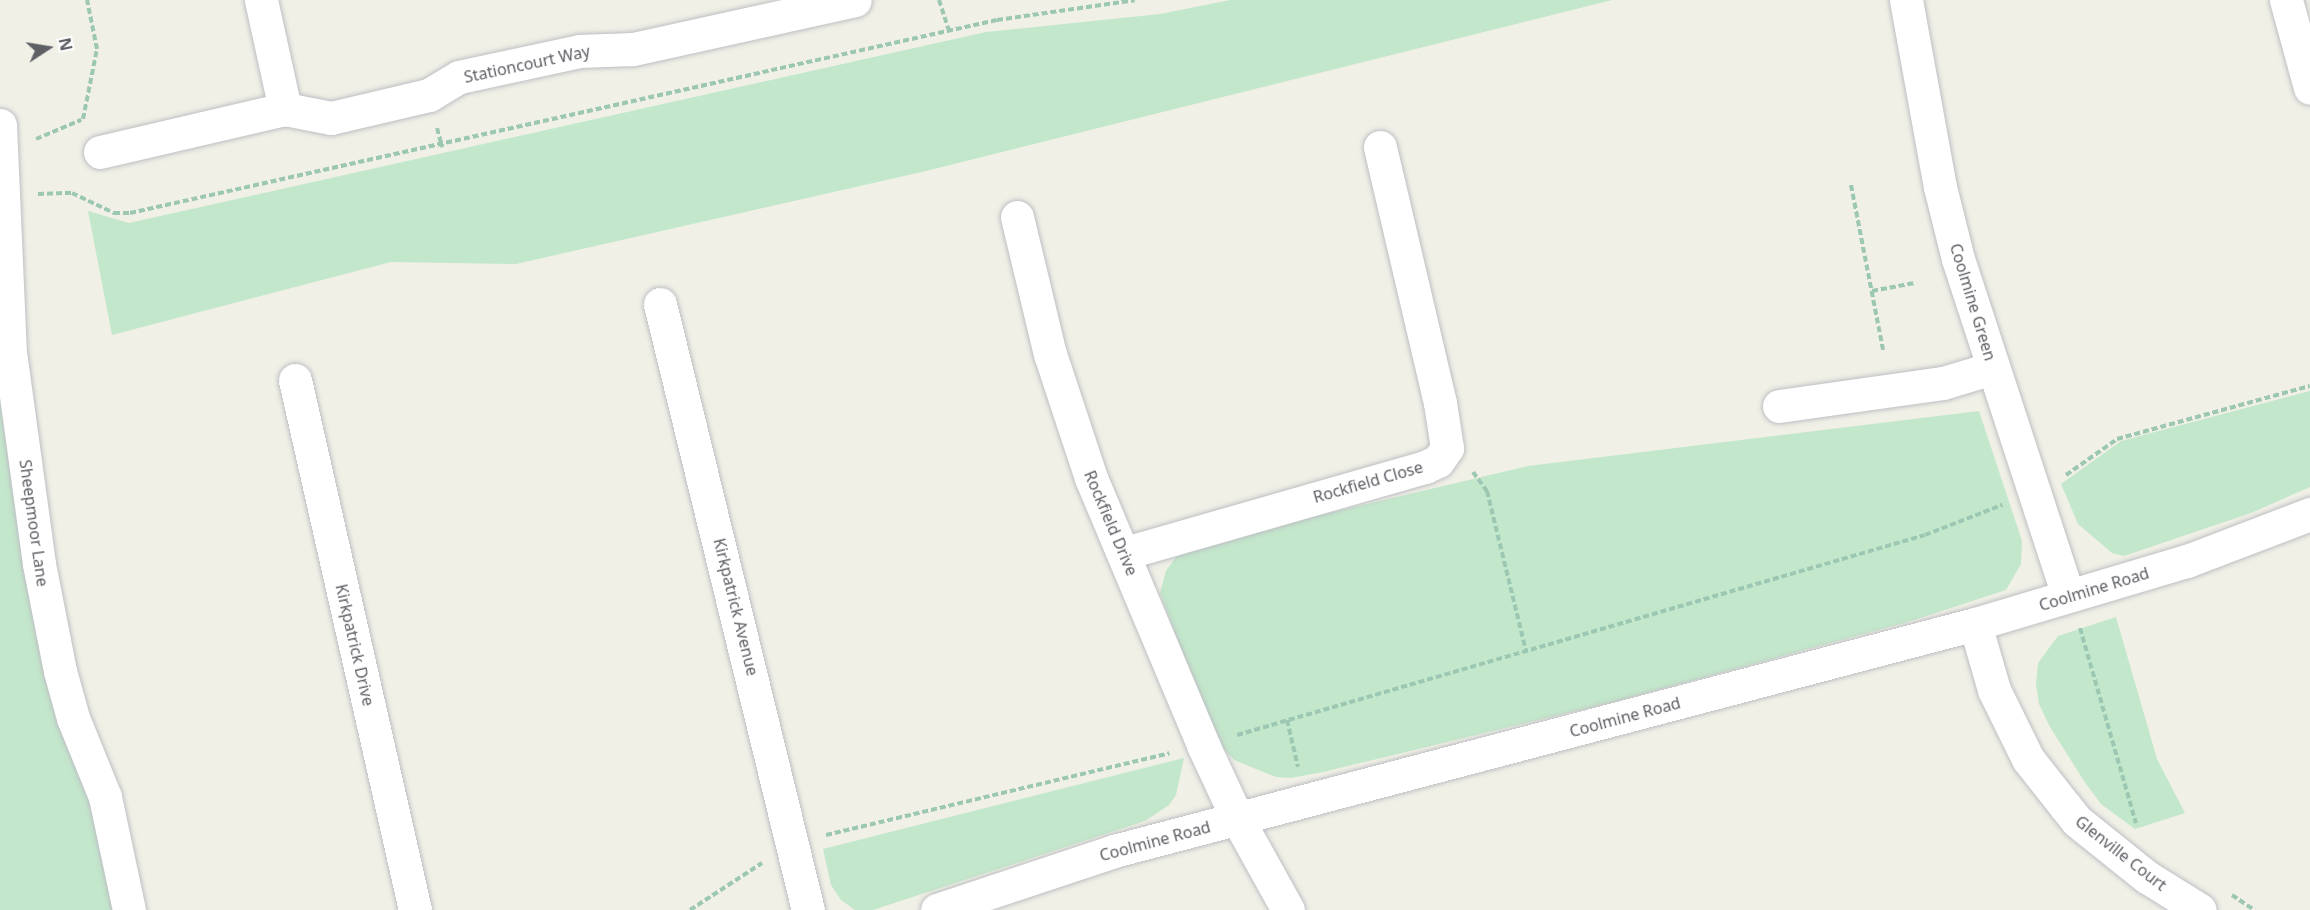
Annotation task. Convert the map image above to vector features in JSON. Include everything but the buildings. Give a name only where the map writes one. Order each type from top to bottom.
[{"type":"street","points":[[261,0],[285,109]]},
{"type":"street","name":"Stationcourt Way","points":[[100,152],[285,109],[331,118],[429,95],[459,77],[579,51],[633,49],[855,0]]},
{"type":"street","name":"Coolmine Green","points":[[1906,0],[1940,187],[1958,258],[2068,596]]},
{"type":"street","points":[[2286,0],[2310,88]]},
{"type":"street","name":"Sheepmoor Lane","points":[[1,133],[10,352],[39,564],[60,671],[73,718],[105,797],[129,910]]},
{"type":"street","points":[[1380,147],[1440,403],[1447,448]]},
{"type":"street","name":"Rockfield Drive","points":[[1017,218],[1050,354],[1090,478],[1125,553],[1203,745],[1237,818],[1288,910]]},
{"type":"street","name":"Kirkpatrick Avenue","points":[[660,304],[808,910]]},
{"type":"street","points":[[1779,406],[1943,383],[1993,368]]},
{"type":"street","name":"Kirkpatrick Drive","points":[[295,380],[415,910]]},
{"type":"street","name":"Rockfield Close","points":[[1125,553],[1425,467],[1438,461],[1447,448]]},
{"type":"street","name":"Coolmine Road","points":[[937,910],[1114,851],[1975,624],[2187,561],[2310,514]]},
{"type":"street","name":"Glenville Court","points":[[1975,624],[1994,690],[2028,759],[2071,814],[2147,877],[2210,899]]},
{"type":"path","points":[[87,0],[97,49],[83,119],[100,152]]},
{"type":"path","points":[[939,0],[949,31]]},
{"type":"path","points":[[3,194],[72,194],[114,213],[130,213],[1043,11],[1135,0]]},
{"type":"path","points":[[1,133],[45,138],[83,119]]},
{"type":"path","points":[[1851,185],[1883,350]]},
{"type":"path","points":[[1872,291],[1914,283]]},
{"type":"path","points":[[690,910],[792,844],[1203,745],[1924,535],[1983,515],[2076,471],[2117,439],[2310,386]]},
{"type":"path","points":[[1447,448],[1466,462],[1487,491],[1526,651]]},
{"type":"path","points":[[2068,596],[2139,833]]},
{"type":"path","points":[[2210,899],[2254,910]]},
{"type":"green space","points":[[1230,0],[1612,0],[926,171],[516,264],[391,262],[112,335],[88,211],[129,223],[986,32],[1160,14]]},
{"type":"green space","points":[[0,362],[101,824],[119,910],[0,910]]},
{"type":"green space","points":[[2310,391],[2310,487],[2251,513],[2124,556],[2112,553],[2078,524],[2061,484],[2121,441]]},
{"type":"green space","points":[[1979,411],[2022,541],[2021,564],[2006,590],[1908,622],[1617,701],[1323,772],[1291,778],[1276,777],[1234,760],[1224,749],[1200,699],[1160,593],[1166,571],[1176,557],[1206,542],[1528,466]]},
{"type":"green space","points":[[2116,617],[2157,759],[2185,813],[2135,829],[2101,804],[2084,781],[2050,727],[2039,704],[2036,684],[2038,663],[2058,636]]},
{"type":"green space","points":[[1184,758],[1176,795],[1169,805],[1145,821],[873,910],[855,910],[841,900],[831,885],[823,849]]}]
